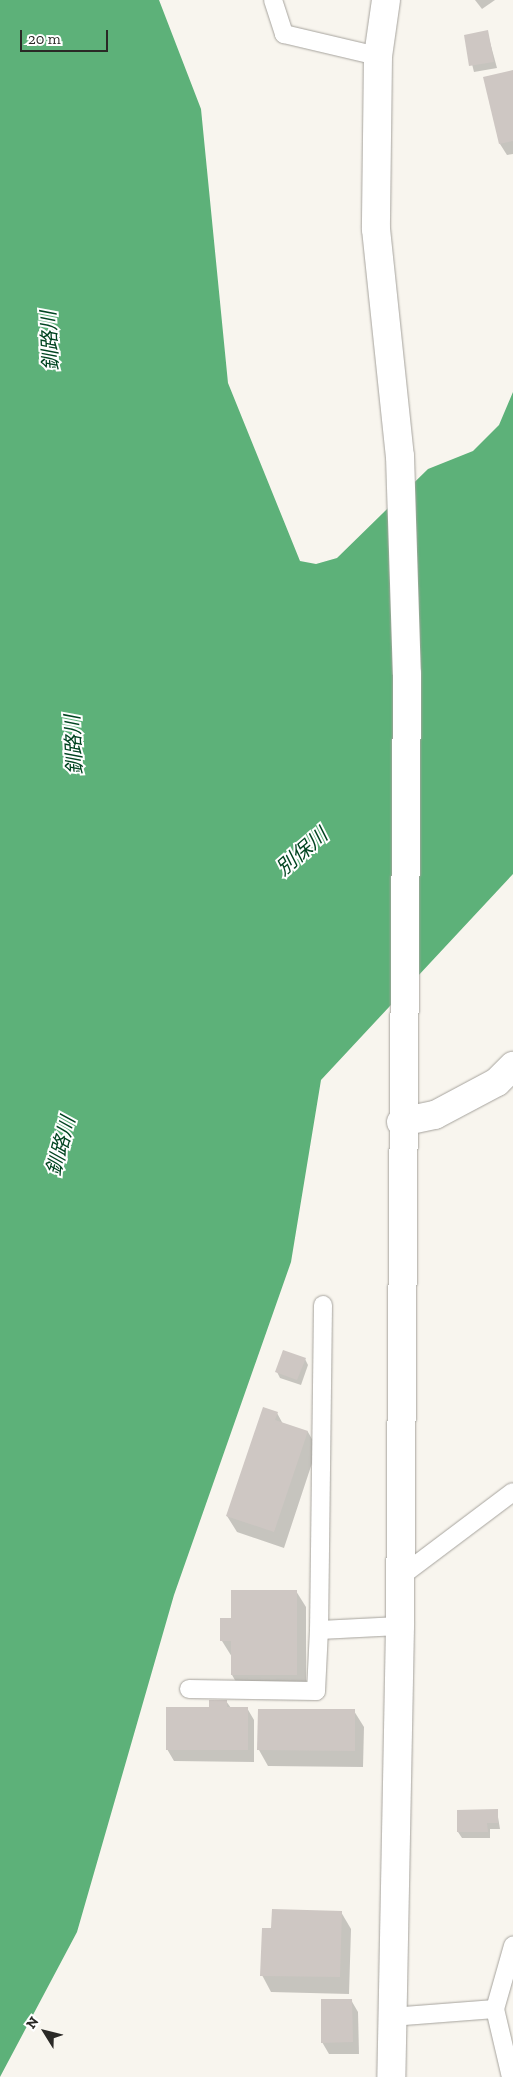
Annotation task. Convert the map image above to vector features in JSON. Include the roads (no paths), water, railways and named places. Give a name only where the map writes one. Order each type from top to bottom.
[{"type":"street","points":[[386,0],[378,56],[376,229],[400,456],[407,674],[401,1122],[400,1626],[391,2077]]},
{"type":"street","points":[[401,1122],[435,1115],[497,1082],[513,1066]]},
{"type":"lane","points":[[273,0],[284,34],[378,56]]},
{"type":"lane","points":[[189,1689],[316,1691],[319,1630],[323,1305]]},
{"type":"lane","points":[[400,1577],[513,1492]]},
{"type":"lane","points":[[319,1630],[400,1626]]},
{"type":"lane","points":[[511,2077],[496,2009],[513,1946]]},
{"type":"lane","points":[[391,2017],[496,2009]]},
{"type":"water","points":[[0,0],[159,0],[201,109],[228,383],[300,561],[316,564],[337,558],[428,469],[473,451],[499,425],[513,392],[513,874],[321,1080],[291,1262],[174,1595],[77,1932],[0,2077]]},
{"type":"water label","name":"釧路川","points":[[50,341]]},
{"type":"water label","name":"釧路川","points":[[74,745]]},
{"type":"water label","name":"別保川","points":[[302,852]]},
{"type":"water label","name":"釧路川","points":[[61,1146]]}]
